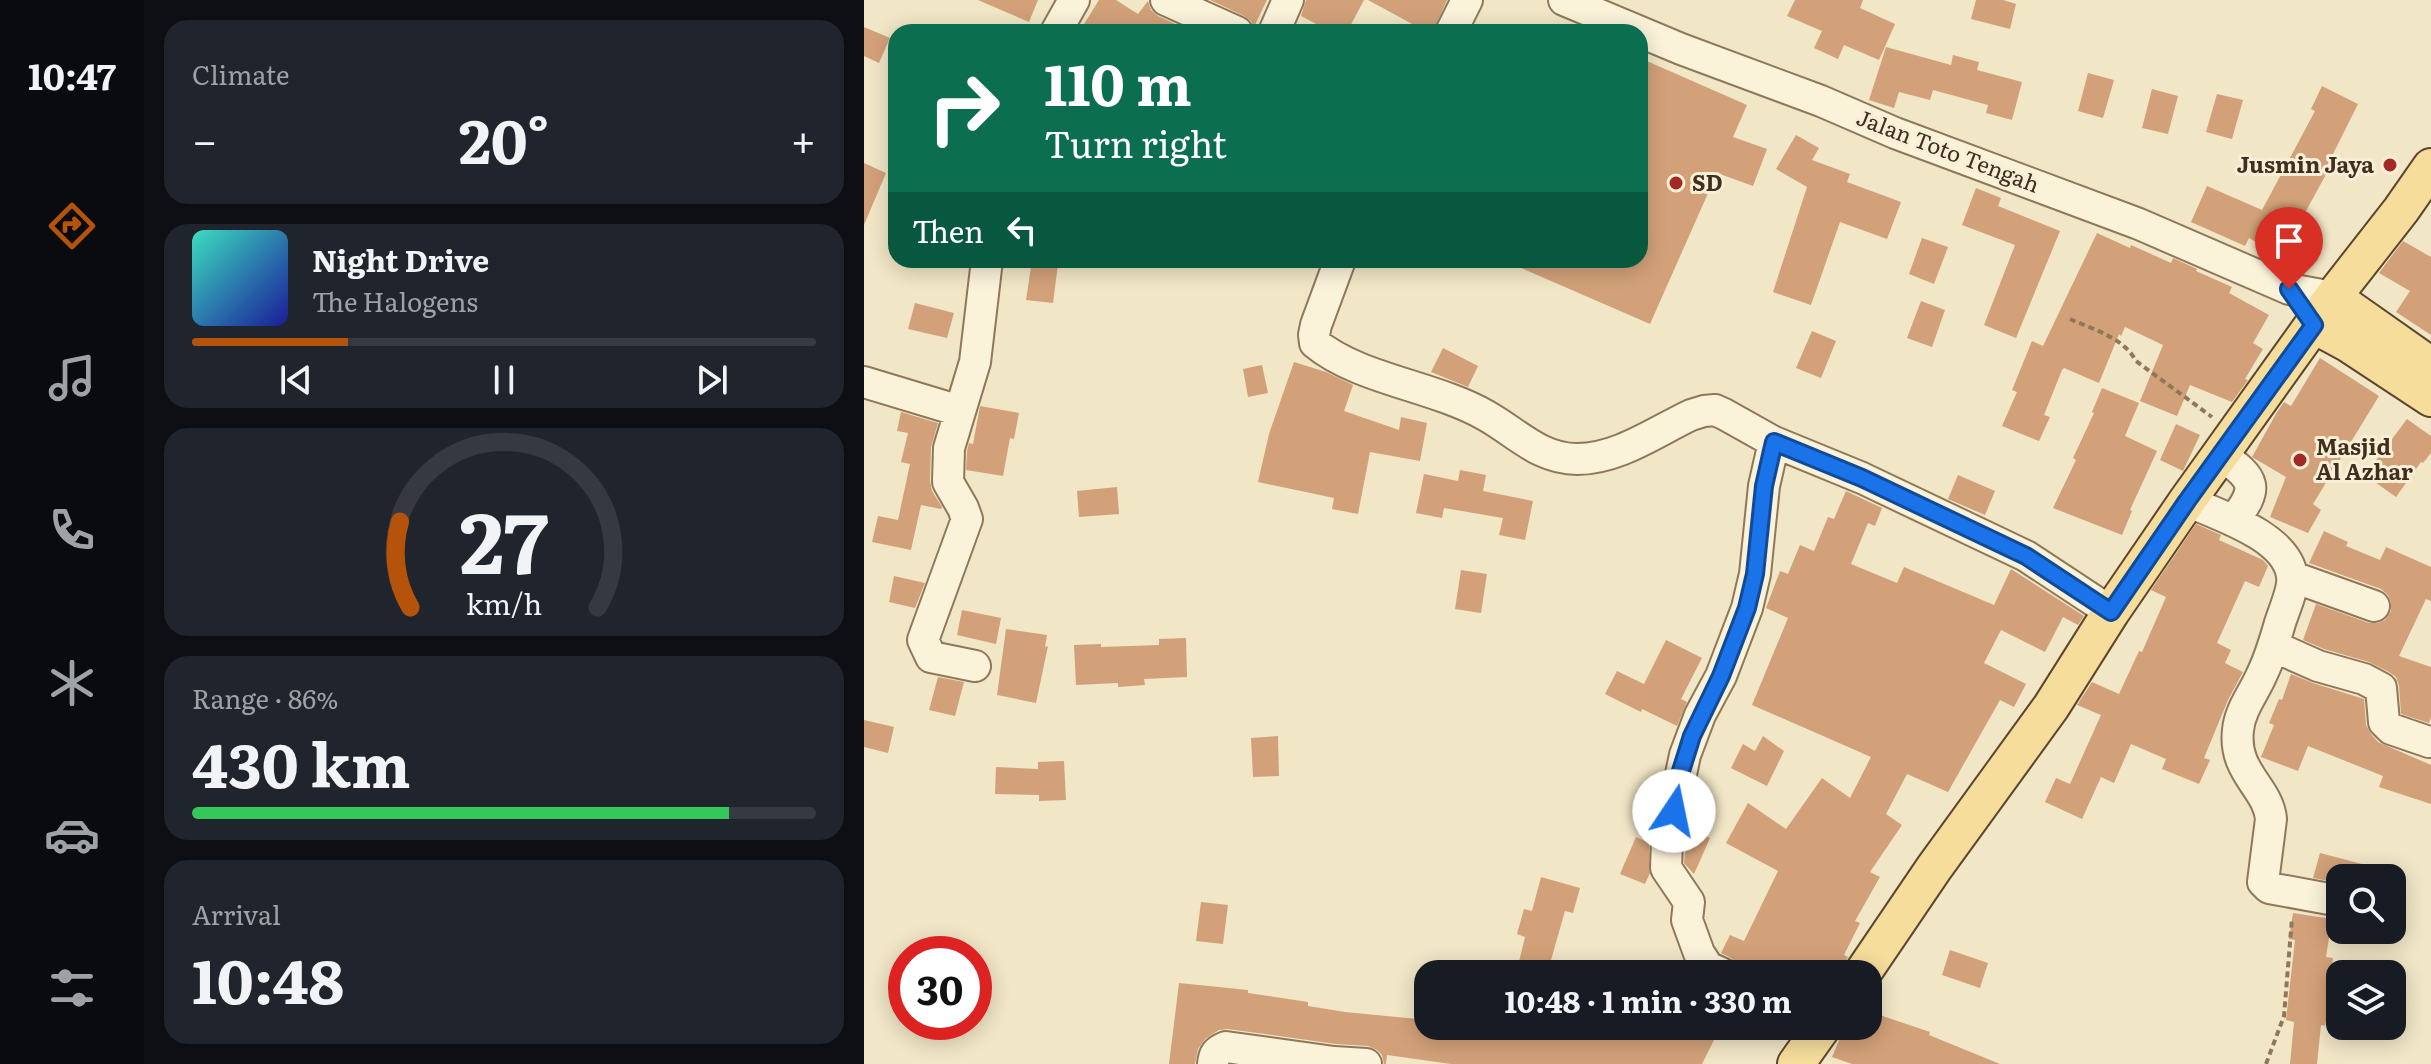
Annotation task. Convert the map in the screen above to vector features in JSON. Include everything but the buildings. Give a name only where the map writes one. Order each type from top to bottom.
[{"type":"main road","points":[[1872,960],[2051,707],[2187,501],[2431,167]]},
{"type":"main road","points":[[2324,311],[2431,366]]},
{"type":"main road","points":[[2324,311],[2349,344],[2431,398]]},
{"type":"main road","points":[[1796,1064],[1813,1040]]},
{"type":"street","points":[[1060,24],[1074,0]]},
{"type":"street","points":[[1166,0],[1219,24]]},
{"type":"street","points":[[1278,24],[1288,0]]},
{"type":"street","points":[[1455,24],[1467,0]]},
{"type":"street","name":"Jalan Toto Tengah","points":[[1564,0],[1621,24]]},
{"type":"street","name":"Jalan Toto Tengah","points":[[1648,35],[1821,101],[1895,133],[2139,224],[2289,289],[2324,311]]},
{"type":"street","points":[[975,666],[931,657],[923,640],[967,519],[948,482],[949,448],[975,362],[986,268]]},
{"type":"street","points":[[1337,268],[1316,325],[1315,343],[1357,366],[1461,402],[1546,453],[1564,459],[1610,455],[1704,411],[1715,410],[1774,442],[1862,478],[2026,556],[2111,612]]},
{"type":"street","points":[[864,382],[960,411]]},
{"type":"street","points":[[1704,960],[1687,920],[1689,902],[1666,868],[1667,841],[1688,745],[1721,676],[1747,608],[1755,574],[1764,486],[1774,442]]},
{"type":"street","points":[[2229,444],[2252,490],[2233,521]]},
{"type":"street","points":[[2187,501],[2233,521],[2278,547],[2288,562],[2293,577],[2273,646],[2257,687],[2241,714],[2238,742],[2246,773],[2270,810],[2263,882],[2269,888],[2326,899]]},
{"type":"street","points":[[2293,577],[2374,606]]},
{"type":"street","points":[[2273,646],[2381,688],[2384,722],[2391,729],[2429,742]]},
{"type":"street","points":[[1213,1064],[1214,1055],[1226,1047],[1334,1063],[1366,1064]]},
{"type":"path","points":[[2070,319],[2119,341],[2229,444]]},
{"type":"path","points":[[2266,1064],[2284,1016],[2295,893]]},
{"type":"place","name":"Jusmin Jaya","points":[[2390,165]]},
{"type":"place","name":"SD","points":[[1676,183]]},
{"type":"place","name":"Masjid Al Azhar","points":[[2300,460]]},
{"type":"route","points":[[1674,811],[1685,755],[1700,715],[1721,676],[1747,608],[1755,574],[1764,486],[1774,442],[1862,478],[2026,556],[2111,612],[2314,325],[2289,289]]}]
